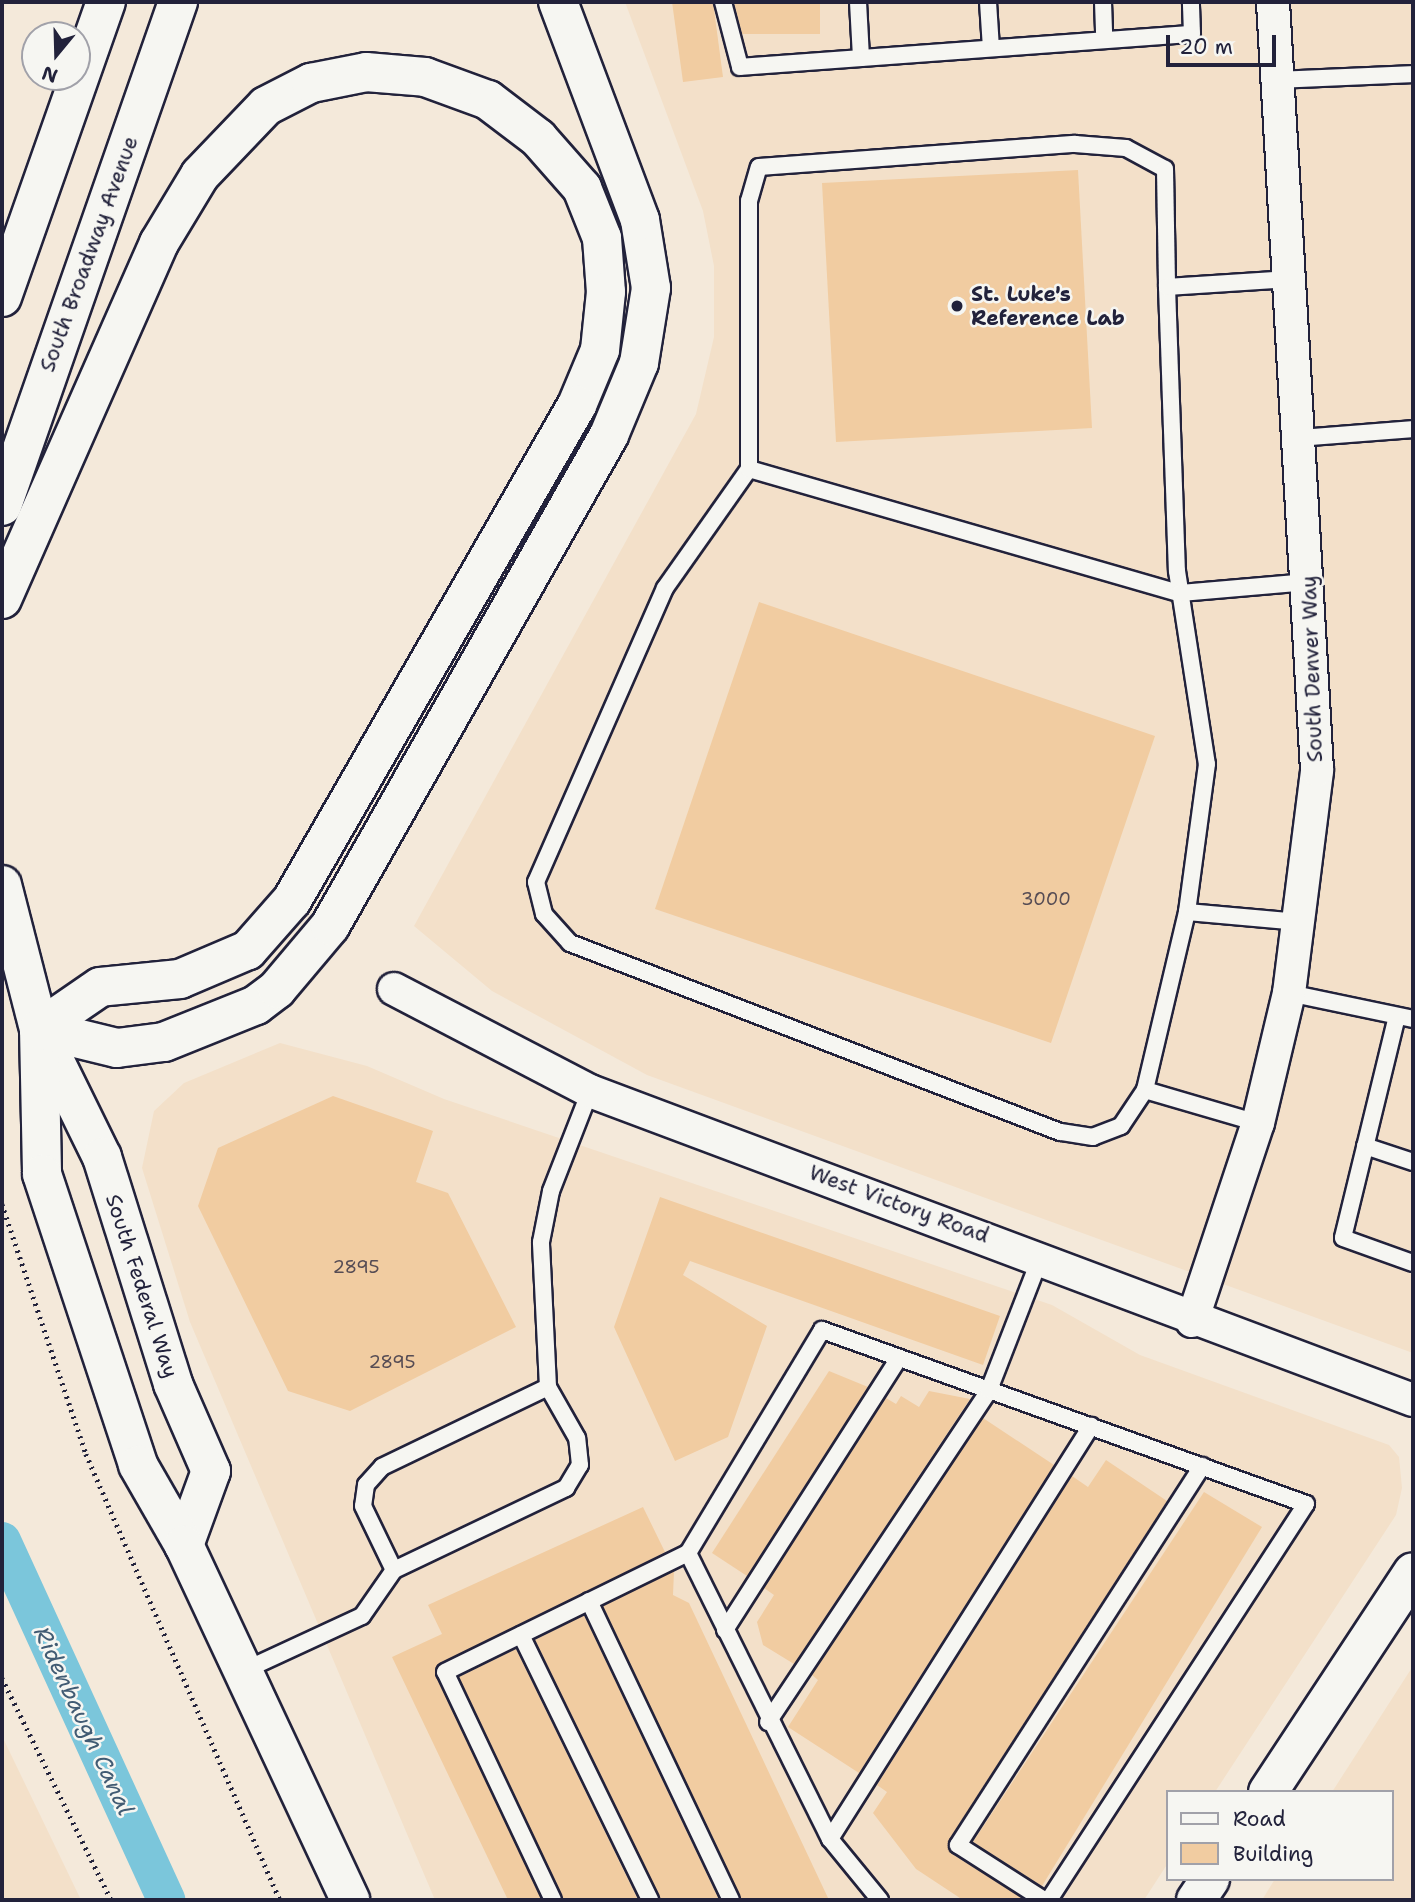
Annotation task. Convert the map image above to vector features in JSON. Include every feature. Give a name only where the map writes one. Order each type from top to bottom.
[{"type":"main road","points":[[2,297],[106,2]]},
{"type":"main road","name":"South Broadway Avenue","points":[[2,506],[178,2]]},
{"type":"main road","points":[[39,1029],[117,1048],[164,1042],[228,1018],[277,989],[330,926],[608,435],[639,363],[651,288],[640,220],[558,2]]},
{"type":"main road","points":[[2,599],[159,243],[200,175],[266,106],[311,83],[366,72],[425,77],[488,100],[538,138],[582,188],[602,238],[606,292],[600,350],[570,417],[292,900],[248,950],[180,979],[100,987],[39,1029]]},
{"type":"main road","name":"South Federal Way","points":[[4,893],[39,1029],[102,1157],[160,1347],[211,1471],[184,1545]]},
{"type":"main road","name":"South Federal Way","points":[[39,1029],[41,1174],[138,1465],[184,1545],[240,1672],[349,1900]]},
{"type":"main road","points":[[1269,1790],[1413,1572]]},
{"type":"main road","points":[[1196,1900],[1209,1881]]},
{"type":"street","name":"South Denver Way","points":[[1192,1321],[1258,1123],[1289,993],[1317,770],[1309,582],[1273,2]]},
{"type":"street","name":"West Victory Road","points":[[394,989],[590,1091],[1041,1256],[1192,1321],[1413,1401]]},
{"type":"lane","points":[[723,2],[740,67],[1192,34],[1191,2]]},
{"type":"lane","points":[[858,2],[861,58]]},
{"type":"lane","points":[[988,2],[991,48]]},
{"type":"lane","points":[[1103,2],[1104,40]]},
{"type":"lane","points":[[1279,80],[1413,74]]},
{"type":"lane","points":[[1075,144],[1143,152],[1165,169],[1169,185],[1167,287],[1180,593],[1207,764],[1187,912],[1145,1090],[1121,1126],[1093,1137],[1060,1132],[570,943],[544,914],[536,882],[665,588],[749,469],[749,201],[760,167],[1075,144]]},
{"type":"lane","points":[[1167,287],[1290,279]]},
{"type":"lane","points":[[1299,438],[1413,429]]},
{"type":"lane","points":[[749,469],[1180,593],[1309,582]]},
{"type":"lane","points":[[1187,912],[1300,922]]},
{"type":"lane","points":[[1289,993],[1405,1017],[1366,1146],[1343,1238],[1413,1263]]},
{"type":"lane","points":[[1145,1090],[1258,1123]]},
{"type":"lane","points":[[240,1672],[362,1616],[394,1570],[566,1488],[580,1465],[577,1438],[548,1387],[541,1242],[551,1191],[590,1091]]},
{"type":"lane","points":[[1366,1146],[1413,1162]]},
{"type":"lane","points":[[768,1722],[989,1390],[1041,1256]]},
{"type":"lane","points":[[553,1900],[445,1672],[688,1552],[822,1330],[1091,1426],[1202,1466],[1306,1504],[1046,1900],[958,1845],[1202,1466]]},
{"type":"lane","points":[[725,1630],[899,1358]]},
{"type":"lane","points":[[394,1570],[363,1506],[366,1485],[382,1467],[548,1387]]},
{"type":"lane","points":[[830,1839],[1091,1426]]},
{"type":"lane","points":[[688,1552],[768,1722],[830,1839],[880,1900]]},
{"type":"lane","points":[[589,1601],[731,1900]]},
{"type":"lane","points":[[521,1634],[650,1900]]},
{"type":"path","points":[[2,1204],[86,1454],[280,1900]]},
{"type":"path","points":[[2,1678],[111,1900]]},
{"type":"shaded area","points":[[625,2],[1413,2],[1413,1353],[647,1075],[492,991],[414,926],[696,414],[714,337],[714,266],[703,211]]},
{"type":"shaded area","points":[[280,1043],[367,1066],[444,1099],[1052,1305],[1140,1355],[1389,1445],[1399,1457],[1402,1488],[1396,1515],[1216,1790],[1166,1790],[1166,1866],[1144,1900],[435,1900],[190,1322],[142,1168],[154,1111],[184,1083]]},
{"type":"shaded area","points":[[1413,1666],[1413,1900],[1262,1900],[1274,1881],[1394,1881],[1394,1790],[1333,1790]]},
{"type":"shaded area","points":[[2,1736],[81,1900],[2,1900]]},
{"type":"building","points":[[672,2],[713,2],[723,77],[683,82]]},
{"type":"building","points":[[734,2],[820,2],[820,34],[742,34]]},
{"type":"building","name":"St. Luke's Reference Lab","points":[[1078,170],[1092,428],[836,442],[822,183]]},
{"type":"building","points":[[759,602],[1155,736],[1051,1043],[655,909]]},
{"type":"building","points":[[333,1096],[433,1131],[416,1182],[448,1193],[516,1327],[350,1411],[288,1391],[198,1206],[218,1148]]},
{"type":"building","points":[[660,1197],[1000,1316],[983,1365],[690,1261],[683,1275],[767,1326],[728,1437],[675,1461],[614,1327]]},
{"type":"building","points":[[829,1371],[868,1387],[747,1576],[712,1553]]},
{"type":"building","points":[[929,1391],[970,1399],[794,1664],[763,1645],[757,1622],[774,1595],[764,1588],[886,1398],[896,1404],[901,1396],[919,1407]]},
{"type":"building","points":[[983,1418],[1054,1465],[859,1773],[788,1727],[818,1680],[812,1675]]},
{"type":"building","points":[[1106,1460],[1167,1501],[949,1840],[952,1854],[1025,1900],[963,1900],[916,1869],[873,1813],[887,1792],[877,1785],[1072,1476],[1088,1487]]},
{"type":"building","points":[[1204,1492],[1262,1527],[1042,1886],[973,1842]]},
{"type":"building","points":[[643,1507],[665,1552],[435,1671],[542,1900],[508,1900],[392,1657],[442,1634],[428,1605]]},
{"type":"building","points":[[674,1571],[673,1595],[689,1603],[829,1900],[741,1900],[603,1606]]},
{"type":"building","points":[[584,1615],[719,1900],[660,1900],[535,1640]]},
{"type":"building","points":[[516,1649],[638,1900],[563,1900],[459,1677]]},
{"type":"waterway","name":"Ridenbaugh Canal","points":[[2,1541],[166,1900]]},
{"type":"place","name":"St. Luke's Reference Lab","points":[[957,306]]}]
